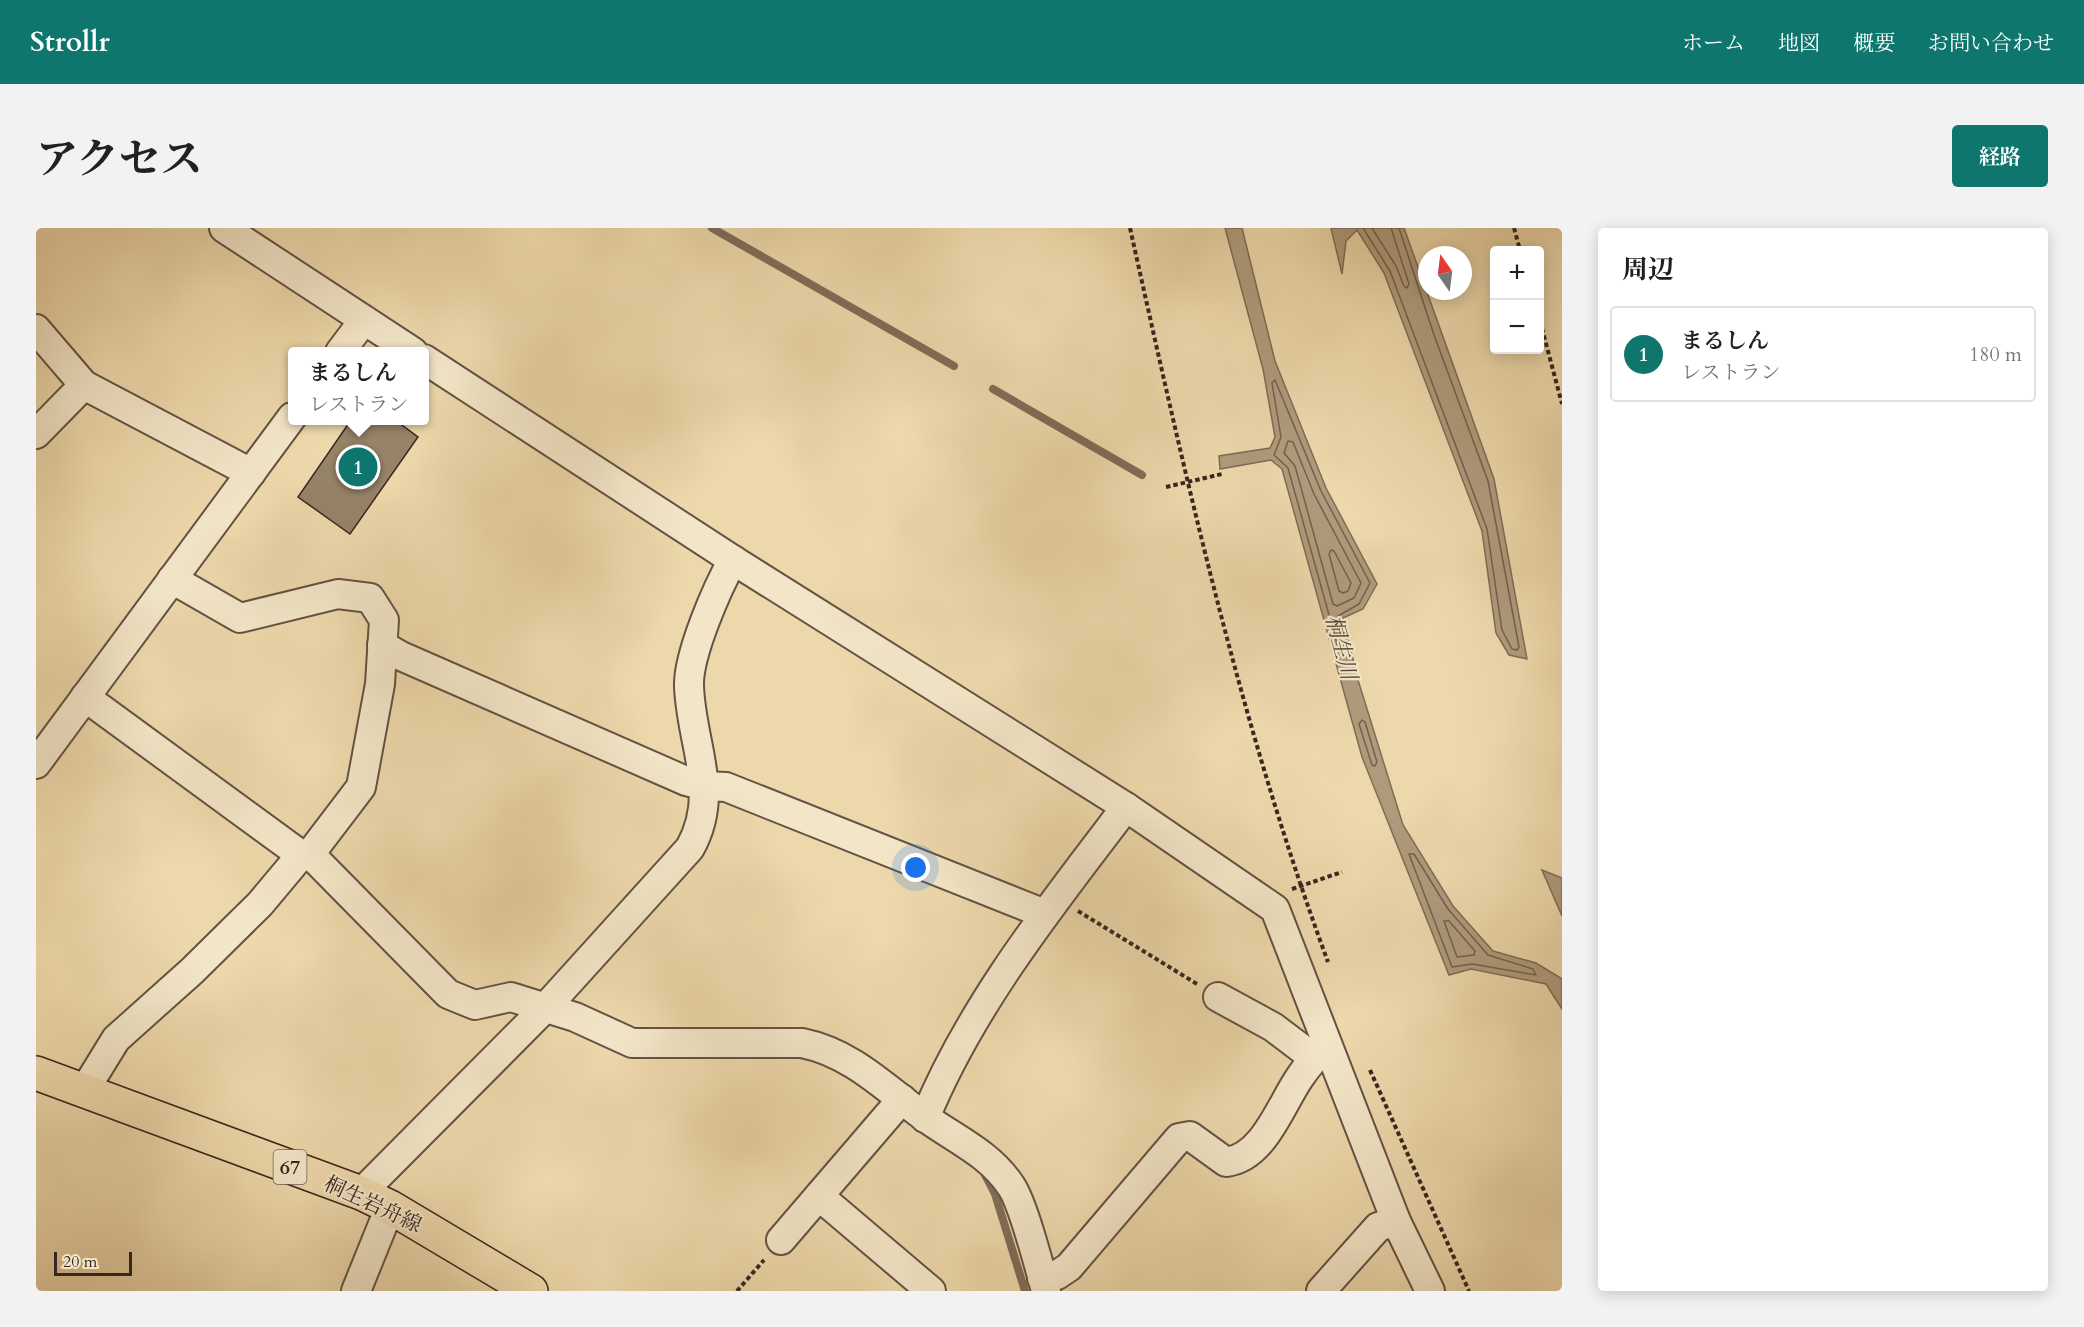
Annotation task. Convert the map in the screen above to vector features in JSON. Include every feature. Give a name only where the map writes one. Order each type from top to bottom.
[{"type":"main road","name":"桐生岩舟線","points":[[36,1073],[361,1193],[390,1207],[531,1291]]},
{"type":"street","points":[[224,228],[406,347]]},
{"type":"street","points":[[343,347],[364,320]]},
{"type":"street","points":[[36,329],[84,385],[251,473]]},
{"type":"street","points":[[429,362],[733,560],[1126,807],[1275,909],[1320,1051],[1430,1291]]},
{"type":"street","points":[[36,434],[84,385]]},
{"type":"street","points":[[36,764],[288,422]]},
{"type":"street","points":[[361,1193],[546,1007],[690,848],[701,828],[706,805],[689,683],[696,648],[723,578],[733,560]]},
{"type":"street","points":[[84,1091],[116,1039],[192,971],[260,904],[306,854],[361,787],[380,684],[384,620],[370,598],[338,594],[240,618],[172,579]]},
{"type":"street","points":[[382,645],[401,656],[686,781],[705,786],[726,787],[1045,914]]},
{"type":"street","points":[[85,697],[306,854],[447,994],[475,1005],[510,997],[546,1007],[632,1043],[802,1043],[825,1047],[848,1059],[925,1118],[995,1164],[1013,1189],[1044,1285],[1068,1267],[1179,1138],[1190,1136],[1226,1162],[1236,1161],[1246,1155],[1272,1126],[1298,1078],[1320,1051]]},
{"type":"street","points":[[925,1118],[951,1059],[1045,914],[1126,807]]},
{"type":"street","points":[[1218,997],[1320,1051]]},
{"type":"street","points":[[781,1240],[902,1099]]},
{"type":"street","points":[[819,1196],[931,1291]]},
{"type":"street","points":[[356,1291],[390,1207]]},
{"type":"street","points":[[1321,1291],[1378,1227],[1396,1221]]},
{"type":"path","points":[[1130,228],[1188,482],[1250,727],[1300,887],[1329,965]]},
{"type":"path","points":[[1514,228],[1519,246]]},
{"type":"path","points":[[1544,339],[1562,404]]},
{"type":"path","points":[[1166,487],[1222,474]]},
{"type":"path","points":[[1289,890],[1342,872]]},
{"type":"path","points":[[1045,914],[1218,997]]},
{"type":"path","points":[[1367,1064],[1469,1291]]},
{"type":"path","points":[[737,1291],[781,1240]]},
{"type":"water","name":"桐生川","points":[[1225,228],[1242,228],[1275,361],[1326,488],[1377,584],[1363,609],[1343,618],[1358,680],[1403,825],[1453,906],[1493,951],[1536,963],[1562,979],[1562,1009],[1546,984],[1471,969],[1449,975],[1362,757],[1282,469],[1271,460],[1220,469],[1219,456],[1270,448],[1275,437],[1263,369]]},
{"type":"water","points":[[1331,228],[1404,228],[1418,267],[1418,300],[1430,300],[1494,479],[1527,659],[1509,655],[1496,633],[1482,531],[1384,273],[1357,230],[1346,241],[1342,274]]},
{"type":"water","points":[[1542,870],[1562,878],[1562,916]]},
{"type":"building","points":[[348,425],[402,425],[418,437],[350,534],[298,497]]},
{"type":"waterway","points":[[712,228],[954,366]]},
{"type":"waterway","points":[[993,389],[1142,475]]},
{"type":"waterway","points":[[984,1173],[995,1194],[1025,1291]]},
{"type":"place","name":"まるしん","points":[[358,467]]}]
